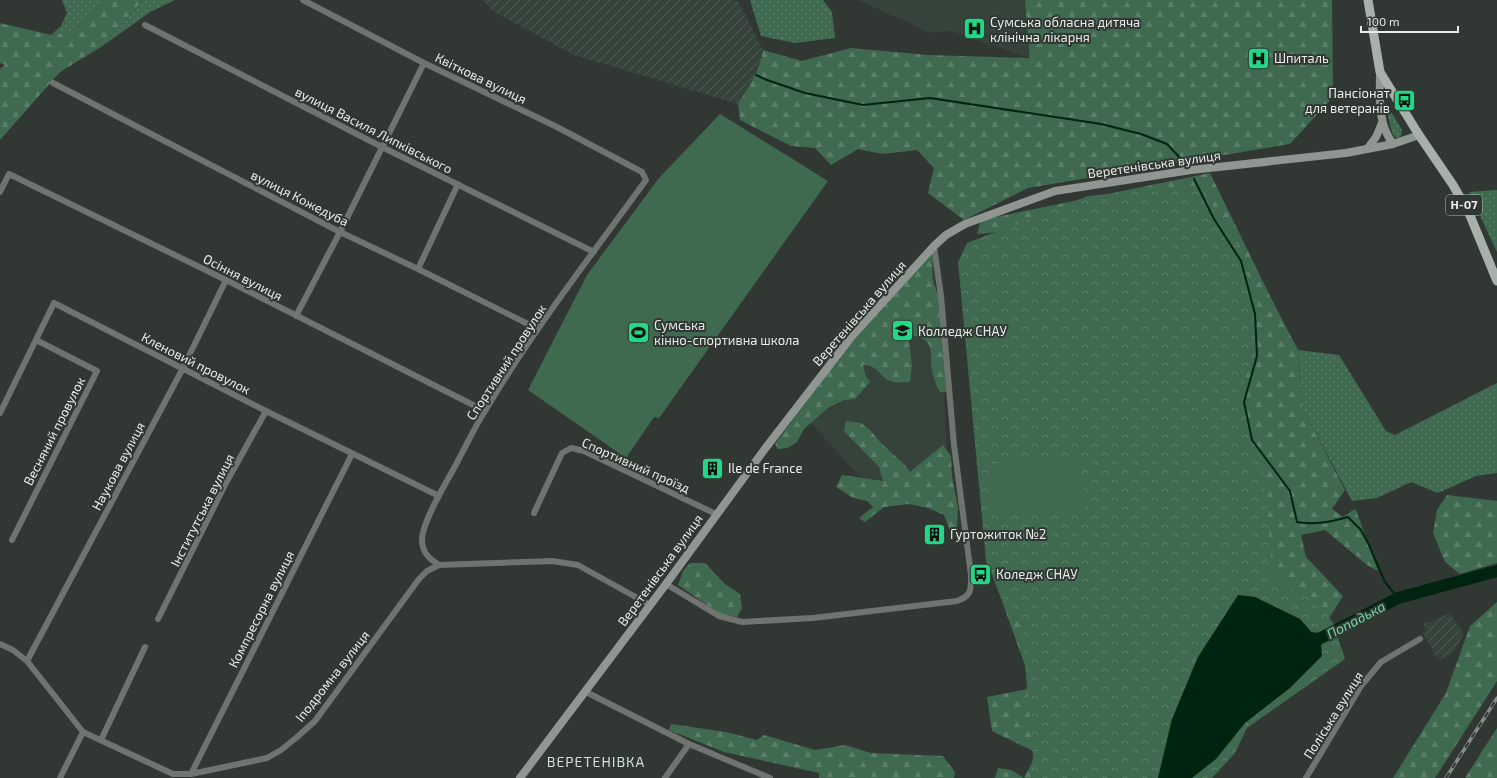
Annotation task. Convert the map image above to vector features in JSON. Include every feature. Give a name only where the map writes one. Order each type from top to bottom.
[{"type":"main road","name":"Н-07","points":[[1368,0],[1380,72],[1419,136],[1443,169],[1469,213],[1497,281]]},
{"type":"street","name":"Квіткова вулиця","points":[[303,0],[424,63],[555,126],[642,172],[646,180]]},
{"type":"street","name":"вулиця Василя Липківського","points":[[145,24],[382,147],[594,252]]},
{"type":"street","points":[[296,316],[340,232],[424,63]]},
{"type":"street","points":[[1380,72],[1382,123],[1387,136],[1393,144]]},
{"type":"street","name":"вулиця Кожедуба","points":[[53,83],[340,232],[418,268],[538,329]]},
{"type":"street","points":[[1368,148],[1376,137],[1382,123]]},
{"type":"street","name":"Веретенівська вулиця","points":[[520,778],[586,692],[716,514],[852,336],[934,246],[946,235],[965,224],[1055,191],[1192,170],[1346,153],[1393,144],[1419,136]]},
{"type":"street","name":"Осіння вулиця","points":[[0,192],[9,174],[226,280],[485,411]]},
{"type":"street","name":"Спортивний провулок","points":[[439,565],[428,558],[423,550],[422,538],[425,527],[439,496],[485,411],[538,329],[646,180]]},
{"type":"street","points":[[418,268],[458,184]]},
{"type":"street","points":[[666,584],[719,616],[742,622],[834,616],[914,605],[957,601],[964,598],[971,589],[971,575],[954,445],[941,296],[934,246]]},
{"type":"street","name":"Наукова вулиця","points":[[27,661],[183,368],[226,280]]},
{"type":"street","name":"Кленовий провулок","points":[[0,413],[54,303],[266,412],[439,496]]},
{"type":"street","name":"Весняний провулок","points":[[12,540],[97,372],[36,340]]},
{"type":"street","name":"Інститутська вулиця","points":[[158,619],[226,483],[266,412]]},
{"type":"street","name":"Спортивний проїзд","points":[[534,512],[562,453],[572,448],[584,451],[716,514]]},
{"type":"street","name":"Компресорна вулиця","points":[[191,774],[352,454]]},
{"type":"street","points":[[439,565],[552,561],[578,565],[650,605]]},
{"type":"street","name":"Іподромна вулиця","points":[[0,644],[13,650],[27,661],[84,732],[173,774],[191,774],[267,758],[281,750],[296,738],[315,721],[419,579],[427,571],[439,565]]},
{"type":"street","name":"Поліська вулиця","points":[[1306,778],[1361,686],[1381,662],[1420,639]]},
{"type":"street","points":[[101,740],[145,647]]},
{"type":"street","points":[[586,692],[689,744],[770,778]]},
{"type":"street","points":[[60,778],[84,732]]},
{"type":"street","points":[[665,778],[689,744]]},
{"type":"shaded area","points":[[483,0],[738,1],[763,50],[761,62],[756,75],[738,104],[574,55],[493,11]]},
{"type":"shaded area","points":[[857,0],[1320,0],[1030,58],[951,31],[927,33],[916,26]]},
{"type":"shaded area","name":"Колледж СНАУ","points":[[933,250],[951,497],[883,502],[801,412]]},
{"type":"shaded area","points":[[1238,595],[1255,597],[1300,619],[1321,643],[1322,656],[1290,688],[1245,723],[1216,759],[1192,778],[1158,778],[1172,719],[1198,657]]},
{"type":"shaded area","points":[[1450,613],[1463,633],[1462,637],[1453,653],[1438,660],[1423,633],[1426,631],[1424,624]]},
{"type":"green space","points":[[62,0],[104,0],[87,21],[69,32],[51,35],[61,26],[67,13]]},
{"type":"green space","points":[[104,0],[143,0],[104,45],[60,72],[0,140],[0,69],[5,65],[0,63],[0,23],[51,35],[69,32],[87,21]]},
{"type":"green space","points":[[143,0],[175,0],[150,12],[104,45]]},
{"type":"green space","points":[[750,0],[823,0],[832,12],[835,38],[795,43],[761,36]]},
{"type":"green space","points":[[1025,0],[1332,0],[1333,97],[1290,144],[1028,188],[964,220],[928,193],[934,168],[917,150],[882,154],[858,149],[831,165],[815,148],[791,146],[740,120],[738,104],[757,72],[763,50],[802,61],[851,48],[928,55],[1030,58]]},
{"type":"green space","points":[[1390,110],[1402,130],[1401,136],[1398,138],[1392,133],[1387,112]]},
{"type":"green space","name":"Сумська кінно-спортивна школа","points":[[720,114],[828,181],[659,418],[654,417],[626,458],[528,390],[587,275],[659,178]]},
{"type":"green space","points":[[1210,173],[1298,350],[1303,409],[1345,490],[1332,509],[1343,517],[1353,510],[1356,510],[1378,571],[1367,565],[1325,530],[1301,535],[1306,557],[1343,596],[1319,634],[1158,778],[1024,778],[1037,753],[992,731],[987,697],[1033,688],[987,559],[1160,216],[977,234],[981,220]]},
{"type":"green space","points":[[1199,185],[1238,245],[1257,302],[1255,357],[1238,393],[1263,471],[1273,577],[1321,606],[1333,623],[1345,659],[1247,728],[1235,753],[1212,778],[1031,778],[1033,756],[1021,615],[1000,595],[986,560],[958,262],[967,243],[1088,196]]},
{"type":"green space","points":[[1497,190],[1497,252],[1469,192]]},
{"type":"green space","points":[[933,250],[932,278],[939,298],[947,392],[940,392],[936,385],[931,367],[931,351],[926,341],[922,338],[908,334],[912,366],[910,382],[890,381],[872,367],[863,365],[866,377],[870,382],[855,399],[844,400],[829,407],[804,429],[797,442],[788,448],[778,449],[775,444],[866,322]]},
{"type":"green space","points":[[1298,350],[1339,355],[1386,431],[1395,435],[1497,383],[1497,473],[1476,476],[1438,493],[1411,482],[1377,498],[1352,501],[1303,409]]},
{"type":"green space","points":[[846,421],[861,423],[870,430],[881,443],[905,465],[910,472],[943,445],[951,456],[952,476],[958,507],[957,529],[950,531],[944,515],[928,508],[909,504],[884,507],[865,522],[859,518],[873,507],[867,501],[853,498],[836,487],[842,475],[883,481],[879,467],[844,431]]},
{"type":"green space","points":[[1081,457],[1085,510],[992,516],[988,464]]},
{"type":"green space","points":[[1447,495],[1497,501],[1497,563],[1460,574],[1445,562],[1433,533],[1437,510]]},
{"type":"green space","points":[[690,563],[705,563],[725,584],[740,594],[742,608],[737,617],[720,614],[678,585],[683,571]]},
{"type":"green space","points":[[1497,602],[1497,681],[1435,778],[1393,778],[1446,693],[1470,626]]},
{"type":"green space","points":[[671,724],[726,732],[757,740],[764,735],[815,750],[845,745],[871,753],[943,756],[955,772],[954,778],[819,778],[819,773],[724,752],[669,730]]},
{"type":"green space","points":[[1497,728],[1497,778],[1465,778]]},
{"type":"green space","points":[[998,768],[1011,770],[1024,778],[995,778]]},
{"type":"waterway","points":[[756,75],[805,93],[863,105],[930,98],[1101,124],[1141,134],[1167,144],[1182,160]]},
{"type":"waterway","points":[[1194,179],[1214,219],[1241,261],[1255,314],[1257,356],[1244,402],[1252,440],[1290,491],[1297,522],[1322,522],[1348,517],[1361,530],[1385,582],[1398,598]]},
{"type":"waterway","name":"Попадька","points":[[1301,637],[1319,639],[1398,598],[1497,571]]},
{"type":"railway","points":[[1446,778],[1497,698]]},
{"type":"place","name":"Сумська обласна дитяча клінічна лікарня","points":[[974,29]]},
{"type":"place","name":"Шпиталь","points":[[1258,58]]},
{"type":"place","name":"Пансіонат для ветеранів","points":[[1405,100]]},
{"type":"place","name":"Колледж СНАУ","points":[[903,331]]},
{"type":"place","name":"Сумська кінно-спортивна школа","points":[[639,332]]},
{"type":"place","name":"Ile de France","points":[[713,468]]},
{"type":"place","name":"Гуртожиток №2","points":[[934,534]]},
{"type":"place","name":"Коледж СНАУ","points":[[981,574]]},
{"type":"district","name":"ВЕРЕТЕНІВКА","points":[[596,762]]}]
